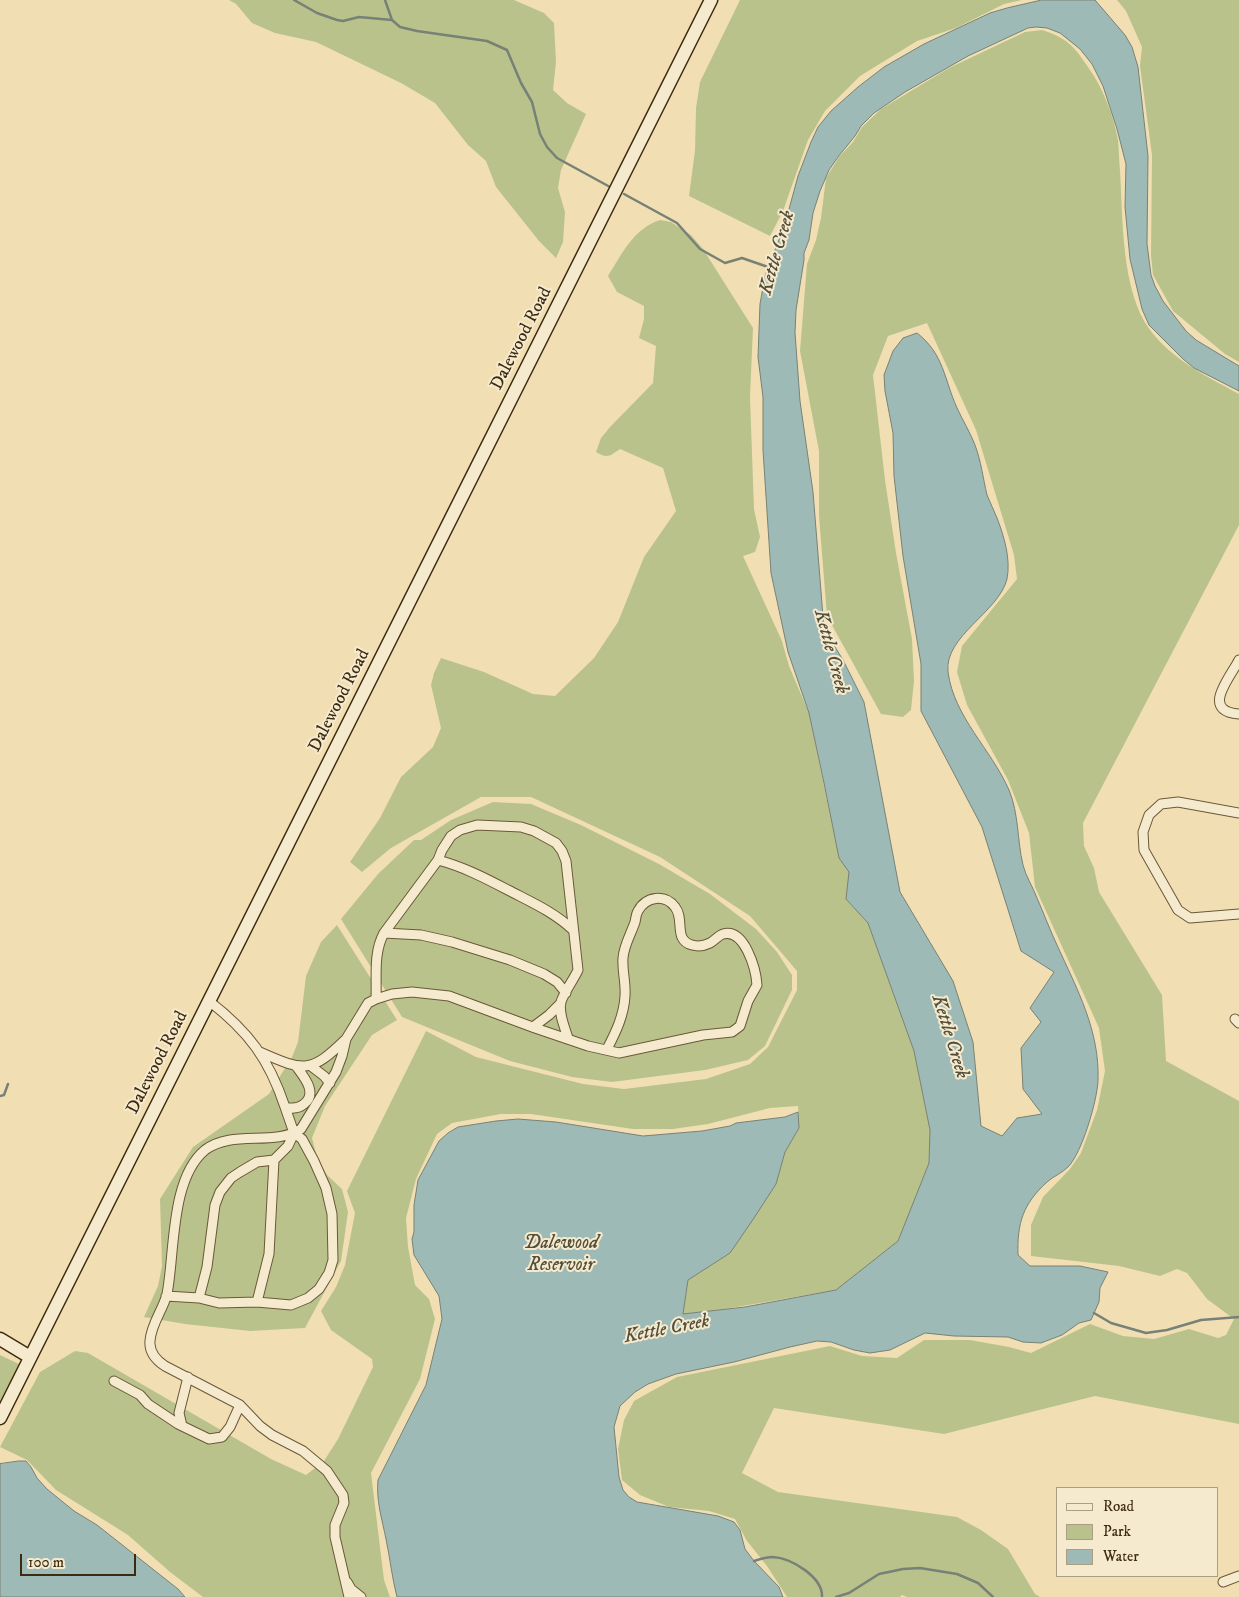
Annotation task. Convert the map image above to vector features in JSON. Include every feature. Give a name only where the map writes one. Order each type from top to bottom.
[{"type":"main road","name":"Dalewood Road","points":[[0,1418],[711,0]]},
{"type":"main road","points":[[0,1339],[30,1357]]},
{"type":"street","points":[[1239,660],[1218,696],[1219,703],[1224,709],[1231,714],[1239,714]]},
{"type":"street","points":[[1239,813],[1178,802],[1161,804],[1150,815],[1143,832],[1144,850],[1178,910],[1190,918],[1239,914]]},
{"type":"street","points":[[376,999],[378,943],[438,860],[451,836],[460,830],[476,825],[521,827],[534,830],[556,843],[566,861],[578,970],[561,1003],[534,1028]]},
{"type":"street","points":[[438,860],[476,873],[541,907],[562,920],[573,930]]},
{"type":"street","points":[[260,1052],[296,1066],[311,1066],[321,1062],[346,1039],[368,1003],[392,994],[412,992],[449,996],[534,1028],[603,1050],[607,1049],[619,1053],[703,1035],[732,1032],[740,1026],[748,1001],[757,985],[751,960],[743,942],[731,935],[723,934],[709,943],[698,947],[686,944],[681,939],[677,909],[662,898],[650,899],[642,904],[637,912],[623,958],[625,997],[621,1020],[607,1049]]},
{"type":"street","points":[[384,933],[421,935],[445,940],[510,960],[544,974],[557,982],[566,993]]},
{"type":"street","points":[[209,1001],[232,1019],[260,1052],[276,1082],[294,1134]]},
{"type":"street","points":[[561,1003],[562,1018],[568,1038]]},
{"type":"street","points":[[199,1298],[207,1267],[215,1205],[220,1192],[231,1178],[257,1162],[274,1160],[288,1146],[294,1134],[300,1129],[330,1083],[342,1056],[346,1039]]},
{"type":"street","points":[[285,1107],[292,1109],[300,1108],[308,1101],[310,1092],[308,1083],[296,1066]]},
{"type":"street","points":[[311,1066],[330,1083]]},
{"type":"street","points":[[166,1296],[199,1298],[219,1304],[258,1302],[291,1304],[308,1298],[319,1289],[329,1273],[333,1260],[332,1214],[326,1188],[302,1139],[294,1134],[239,1138],[208,1148],[198,1156],[188,1174],[178,1206],[166,1296],[152,1331],[150,1340],[151,1350],[157,1360],[240,1405],[260,1426],[318,1462],[333,1479],[343,1495],[344,1502],[335,1525],[335,1537],[349,1597]]},
{"type":"street","points":[[258,1302],[269,1254],[274,1160]]},
{"type":"street","points":[[182,1426],[179,1413],[188,1378]]},
{"type":"street","points":[[114,1381],[140,1395],[148,1404],[182,1426],[209,1439],[222,1437],[230,1427],[240,1405]]},
{"type":"street","points":[[1223,1582],[1239,1576]]},
{"type":"street","points":[[346,1580],[351,1589],[361,1597]]},
{"type":"green space","points":[[229,0],[514,0],[544,13],[554,23],[556,62],[553,90],[567,103],[586,114],[561,170],[558,188],[565,212],[563,242],[556,258],[539,241],[496,187],[486,161],[468,145],[435,103],[401,83],[316,42],[275,33],[252,23],[236,4]]},
{"type":"green space","points":[[740,0],[1022,0],[1004,4],[956,28],[917,41],[860,76],[825,111],[808,140],[783,211],[770,236],[689,196],[695,151],[696,108],[700,82]]},
{"type":"green space","points":[[1117,0],[1239,0],[1239,362],[1225,354],[1173,311],[1153,275],[1151,256],[1152,155],[1140,66],[1142,47],[1126,11]]},
{"type":"green space","points":[[1042,30],[1058,36],[1078,53],[1103,92],[1110,111],[1118,140],[1125,254],[1134,295],[1141,314],[1159,341],[1180,359],[1214,381],[1239,394],[1239,525],[1083,823],[1084,846],[1094,868],[1099,892],[1162,995],[1166,1061],[1239,1101],[1239,1424],[1095,1396],[944,1434],[774,1408],[742,1473],[778,1492],[957,1517],[981,1530],[1008,1549],[1035,1594],[1040,1597],[907,1597],[902,1595],[900,1597],[787,1597],[767,1566],[747,1541],[735,1519],[709,1511],[669,1507],[640,1495],[622,1480],[618,1449],[624,1420],[634,1401],[677,1377],[830,1346],[862,1356],[897,1358],[924,1340],[970,1340],[1031,1353],[1090,1324],[1123,1336],[1154,1339],[1189,1329],[1218,1338],[1226,1335],[1234,1319],[1207,1299],[1187,1273],[1177,1269],[1160,1276],[1119,1266],[1031,1256],[1031,1225],[1043,1197],[1070,1169],[1081,1153],[1097,1110],[1105,1071],[1099,1028],[1035,887],[1029,833],[1008,780],[967,705],[957,672],[962,646],[1017,579],[1014,555],[976,430],[927,323],[888,336],[873,375],[885,480],[912,639],[914,681],[911,710],[903,717],[881,714],[827,616],[819,516],[819,451],[800,351],[807,264],[816,240],[821,218],[826,178],[862,127],[881,109],[949,68],[1025,32]]},
{"type":"green space","points":[[660,220],[671,222],[691,235],[703,249],[753,328],[750,397],[754,509],[760,537],[755,552],[743,556],[782,641],[789,666],[809,713],[839,858],[850,872],[846,899],[868,923],[914,1051],[930,1130],[929,1163],[898,1241],[836,1290],[725,1309],[683,1314],[688,1280],[730,1253],[776,1184],[785,1152],[799,1128],[798,1106],[770,1108],[708,1124],[673,1129],[633,1129],[531,1114],[501,1114],[452,1123],[437,1134],[416,1179],[406,1218],[408,1247],[415,1285],[429,1299],[435,1319],[420,1379],[371,1473],[384,1580],[390,1597],[203,1597],[170,1572],[128,1535],[56,1490],[27,1460],[0,1447],[40,1372],[75,1351],[88,1353],[271,1459],[306,1475],[324,1461],[338,1439],[373,1367],[372,1359],[331,1330],[321,1311],[336,1287],[345,1265],[355,1213],[347,1191],[426,1031],[476,1057],[583,1084],[624,1089],[706,1079],[750,1064],[768,1047],[797,990],[797,971],[750,916],[660,857],[531,797],[481,797],[391,848],[362,872],[350,862],[380,818],[401,777],[433,747],[441,728],[431,685],[441,658],[484,672],[533,694],[555,696],[594,658],[618,622],[644,557],[676,511],[663,468],[620,449],[608,456],[596,452],[601,438],[610,427],[653,383],[656,346],[639,338],[644,319],[644,306],[617,292],[608,276],[623,251],[635,236],[642,229]]},
{"type":"green space","points":[[493,802],[531,804],[581,825],[659,864],[710,894],[756,929],[777,952],[792,975],[792,990],[765,1046],[748,1060],[705,1070],[612,1082],[572,1077],[510,1061],[402,1017],[341,919],[378,874],[414,840],[421,840],[451,820]]},
{"type":"green space","points":[[337,925],[397,1020],[372,1035],[325,1106],[312,1138],[317,1157],[327,1175],[342,1189],[348,1212],[341,1261],[305,1328],[250,1331],[185,1324],[144,1317],[158,1286],[162,1266],[160,1199],[193,1147],[269,1094],[292,1057],[298,1042],[306,976],[321,942]]},
{"type":"green space","points":[[0,1355],[19,1364],[0,1401]]},
{"type":"water","name":"Dalewood Reservoir","points":[[1042,0],[1095,0],[1125,35],[1132,47],[1138,67],[1148,156],[1147,244],[1151,275],[1163,301],[1186,331],[1196,340],[1239,366],[1239,391],[1194,368],[1149,325],[1142,309],[1130,259],[1125,207],[1126,164],[1103,86],[1092,64],[1080,49],[1060,33],[1047,28],[1028,28],[968,56],[905,92],[874,113],[861,126],[829,170],[820,191],[813,213],[809,240],[804,253],[796,310],[795,333],[800,401],[813,492],[824,629],[843,660],[864,702],[900,892],[953,981],[973,1042],[981,1126],[1002,1136],[1017,1118],[1042,1114],[1023,1089],[1021,1048],[1041,1022],[1030,1008],[1054,972],[1021,951],[982,827],[921,711],[921,664],[903,556],[894,476],[893,433],[884,375],[893,351],[903,338],[917,333],[933,350],[977,451],[987,495],[1004,540],[1008,564],[1007,579],[1002,591],[994,602],[954,647],[949,659],[948,672],[952,688],[965,718],[1009,790],[1015,808],[1024,869],[1086,1011],[1098,1063],[1097,1090],[1092,1113],[1083,1139],[1068,1167],[1047,1182],[1027,1206],[1020,1224],[1018,1255],[1030,1266],[1080,1266],[1108,1272],[1100,1288],[1099,1302],[1091,1320],[1079,1323],[1062,1335],[1041,1343],[1023,1342],[1008,1337],[954,1336],[925,1333],[890,1350],[870,1353],[831,1342],[817,1341],[734,1362],[676,1374],[648,1384],[635,1392],[620,1406],[614,1427],[619,1477],[623,1490],[637,1502],[718,1516],[734,1522],[740,1530],[745,1549],[779,1587],[783,1597],[397,1597],[380,1510],[378,1480],[426,1385],[442,1319],[439,1296],[414,1255],[412,1239],[418,1180],[439,1141],[448,1133],[458,1127],[518,1119],[556,1122],[643,1136],[702,1131],[730,1126],[736,1123],[785,1117],[798,1112],[799,1128],[785,1152],[776,1184],[730,1253],[688,1280],[683,1314],[745,1307],[836,1290],[898,1241],[929,1163],[930,1130],[914,1051],[868,923],[846,899],[849,872],[839,858],[809,713],[788,652],[771,573],[763,450],[763,397],[758,357],[760,304],[765,276],[785,224],[798,176],[818,127],[831,111],[884,67],[924,44],[990,13]]},
{"type":"water","points":[[26,1461],[47,1489],[74,1511],[97,1525],[178,1589],[185,1597],[0,1597],[0,1464]]},
{"type":"waterway","points":[[294,0],[317,13],[337,20],[343,21],[359,17],[392,20]]},
{"type":"waterway","points":[[385,0],[392,20],[400,27],[487,41],[507,50],[521,83],[532,102],[540,134],[547,147],[557,158],[610,187]]},
{"type":"waterway","name":"Kettle Creek","points":[[624,194],[677,223],[700,249],[725,263],[742,258],[768,267]]},
{"type":"waterway","points":[[0,1096],[4,1095],[8,1084]]},
{"type":"waterway","points":[[1094,1313],[1111,1323],[1146,1333],[1167,1330],[1201,1320],[1239,1317]]},
{"type":"waterway","points":[[754,1561],[773,1557],[797,1565],[817,1582],[822,1597]]},
{"type":"waterway","points":[[836,1597],[849,1593],[879,1574],[920,1568],[957,1574],[978,1583],[993,1597]]}]
